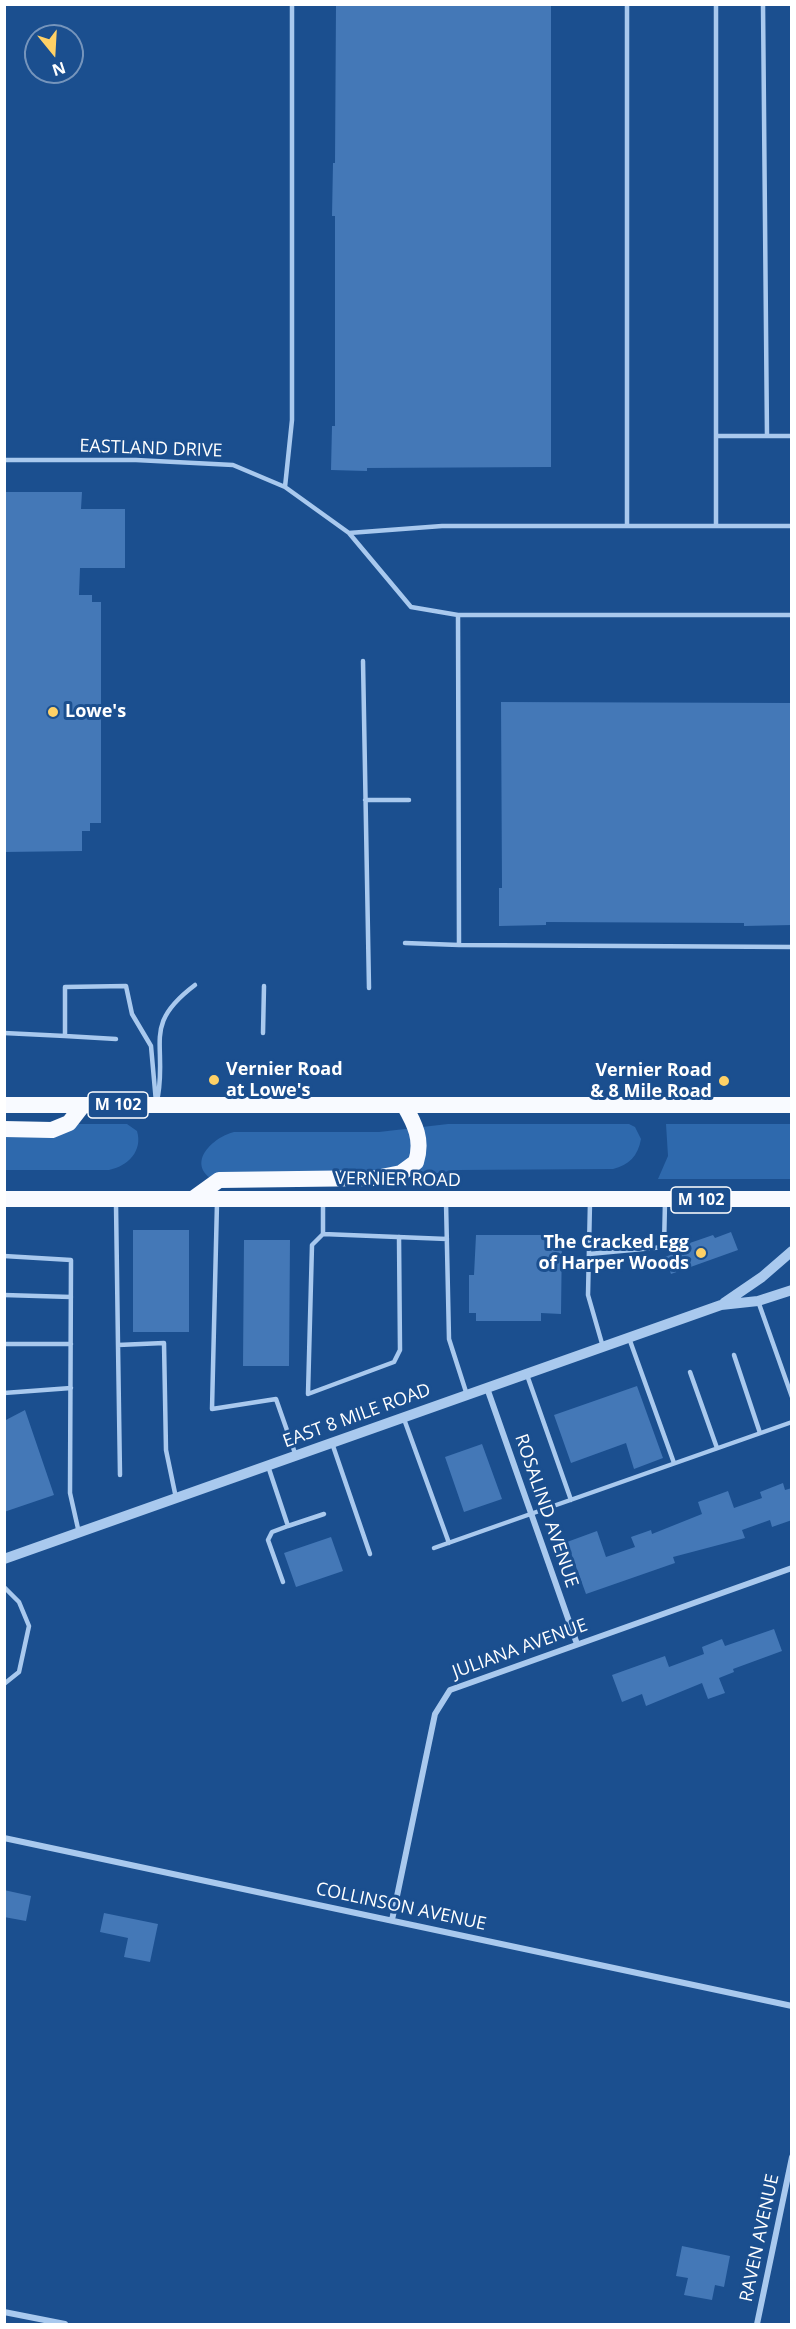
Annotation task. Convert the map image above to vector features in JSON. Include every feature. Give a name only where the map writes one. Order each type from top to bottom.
[{"type":"highway","name":"M 102","points":[[4,1105],[792,1105]]},
{"type":"highway","points":[[4,1129],[52,1130],[69,1123],[83,1105]]},
{"type":"highway","points":[[194,1198],[219,1180],[375,1178],[400,1173],[416,1162],[419,1144],[417,1128],[405,1105]]},
{"type":"highway","name":"VERNIER ROAD","points":[[4,1199],[217,1198],[446,1201],[792,1199]]},
{"type":"street","name":"EAST 8 MILE ROAD","points":[[722,1305],[762,1277],[792,1251]]},
{"type":"street","name":"EAST 8 MILE ROAD","points":[[4,1559],[722,1305],[758,1301],[792,1290]]},
{"type":"street","name":"ROSALIND AVENUE","points":[[487,1388],[577,1644]]},
{"type":"street","name":"JULIANA AVENUE","points":[[392,1920],[435,1714],[450,1690],[792,1568]]},
{"type":"street","name":"COLLINSON AVENUE","points":[[4,1838],[792,2006]]},
{"type":"street","name":"RAVEN AVENUE","points":[[757,2325],[792,2157]]},
{"type":"street","points":[[4,2312],[65,2325]]},
{"type":"lane","points":[[285,487],[292,420],[292,4]]},
{"type":"lane","points":[[627,4],[627,526]]},
{"type":"lane","points":[[716,4],[716,526]]},
{"type":"lane","points":[[763,4],[767,436]]},
{"type":"lane","points":[[716,436],[792,436]]},
{"type":"lane","name":"EASTLAND DRIVE","points":[[4,460],[136,459],[233,465],[285,487],[349,533],[411,607],[458,615],[792,615]]},
{"type":"lane","points":[[349,533],[442,526],[792,526]]},
{"type":"lane","points":[[458,615],[459,945]]},
{"type":"lane","points":[[363,661],[369,988]]},
{"type":"lane","points":[[365,800],[408,800]]},
{"type":"lane","points":[[405,944],[792,947]]},
{"type":"lane","points":[[157,1105],[161,1076],[159,1035],[162,1020],[174,1003],[195,985]]},
{"type":"lane","points":[[65,1036],[65,987],[126,986],[132,1014],[150,1046],[157,1105]]},
{"type":"lane","points":[[263,1033],[264,986]]},
{"type":"lane","points":[[4,1033],[116,1039]]},
{"type":"lane","points":[[217,1198],[212,1409],[276,1399],[296,1456]]},
{"type":"lane","points":[[116,1199],[120,1475]]},
{"type":"lane","points":[[322,1199],[322,1234],[312,1245],[308,1394],[394,1362],[400,1350],[399,1237]]},
{"type":"lane","points":[[590,1200],[588,1295],[603,1347]]},
{"type":"lane","points":[[589,1254],[664,1247],[665,1200]]},
{"type":"lane","points":[[446,1201],[448,1339],[467,1395]]},
{"type":"lane","points":[[322,1234],[447,1239]]},
{"type":"lane","points":[[4,1256],[71,1260],[70,1492],[79,1533]]},
{"type":"lane","points":[[4,1295],[71,1297]]},
{"type":"lane","points":[[758,1301],[792,1397]]},
{"type":"lane","points":[[629,1338],[674,1463]]},
{"type":"lane","points":[[118,1345],[164,1343],[166,1450],[176,1498]]},
{"type":"lane","points":[[4,1344],[71,1344]]},
{"type":"lane","points":[[734,1355],[760,1433]]},
{"type":"lane","points":[[690,1372],[717,1448]]},
{"type":"lane","points":[[527,1374],[571,1500]]},
{"type":"lane","points":[[4,1393],[71,1388]]},
{"type":"lane","points":[[403,1418],[449,1543]]},
{"type":"lane","points":[[434,1548],[792,1422]]},
{"type":"lane","points":[[332,1443],[370,1554]]},
{"type":"lane","points":[[268,1466],[288,1526]]},
{"type":"lane","points":[[283,1582],[268,1540],[272,1532],[324,1514]]},
{"type":"lane","points":[[4,1587],[19,1602],[29,1626],[19,1672],[4,1684]]},
{"type":"shaded area","points":[[5,1124],[127,1124],[137,1131],[138,1145],[128,1161],[109,1170],[5,1170]]},
{"type":"shaded area","points":[[448,1124],[629,1124],[635,1127],[641,1139],[632,1159],[613,1169],[457,1170],[398,1179],[210,1178],[202,1164],[203,1157],[212,1144],[219,1138],[234,1132],[379,1132]]},
{"type":"shaded area","points":[[666,1124],[791,1124],[791,1179],[658,1179],[668,1156]]},
{"type":"building","points":[[336,4],[551,4],[551,467],[331,470],[332,426],[335,426],[335,216],[332,216],[333,163],[335,163]]},
{"type":"building","name":"Lowe's","points":[[4,492],[82,492],[81,509],[125,509],[125,568],[80,568],[79,595],[92,595],[92,602],[101,602],[101,823],[90,823],[90,831],[82,831],[82,851],[4,852]]},
{"type":"building","points":[[501,702],[792,703],[792,925],[546,922],[546,925],[499,926],[499,888],[502,888]]},
{"type":"building","points":[[133,1230],[189,1230],[189,1332],[133,1332]]},
{"type":"building","name":"The Cracked Egg of Harper Woods","points":[[731,1232],[738,1250],[671,1274],[665,1257],[686,1249],[684,1245],[713,1235],[715,1238]]},
{"type":"building","points":[[476,1235],[562,1235],[561,1314],[541,1313],[541,1321],[476,1321],[476,1313],[469,1313],[469,1275],[474,1275]]},
{"type":"building","points":[[244,1240],[290,1240],[289,1366],[243,1366]]},
{"type":"building","points":[[637,1386],[663,1458],[634,1469],[626,1443],[571,1463],[554,1415]]},
{"type":"building","points":[[25,1410],[54,1495],[4,1512],[4,1421]]},
{"type":"building","points":[[482,1444],[502,1499],[464,1512],[445,1457]]},
{"type":"building","points":[[783,1483],[785,1490],[792,1488],[792,1520],[772,1527],[770,1520],[742,1530],[745,1538],[673,1557],[675,1563],[586,1594],[567,1542],[597,1531],[606,1557],[635,1547],[631,1537],[651,1530],[652,1534],[702,1514],[698,1502],[728,1491],[734,1508],[762,1498],[760,1492]]},
{"type":"building","points":[[331,1537],[343,1571],[296,1587],[284,1553]]},
{"type":"building","points":[[774,1629],[782,1651],[733,1669],[734,1672],[719,1678],[725,1693],[708,1699],[702,1683],[646,1706],[642,1694],[622,1702],[612,1675],[665,1656],[669,1667],[704,1654],[702,1647],[722,1639],[725,1646]]},
{"type":"building","points":[[4,1890],[31,1896],[26,1921],[4,1917]]},
{"type":"building","points":[[104,1913],[158,1924],[150,1962],[124,1957],[128,1938],[100,1932]]},
{"type":"building","points":[[682,2246],[730,2256],[724,2287],[715,2285],[712,2300],[684,2295],[688,2278],[676,2276]]},
{"type":"place","name":"Lowe's","points":[[53,712]]},
{"type":"place","name":"Vernier Road at Lowe's","points":[[214,1080]]},
{"type":"place","name":"Vernier Road & 8 Mile Road","points":[[724,1081]]},
{"type":"place","name":"The Cracked Egg of Harper Woods","points":[[701,1253]]}]
